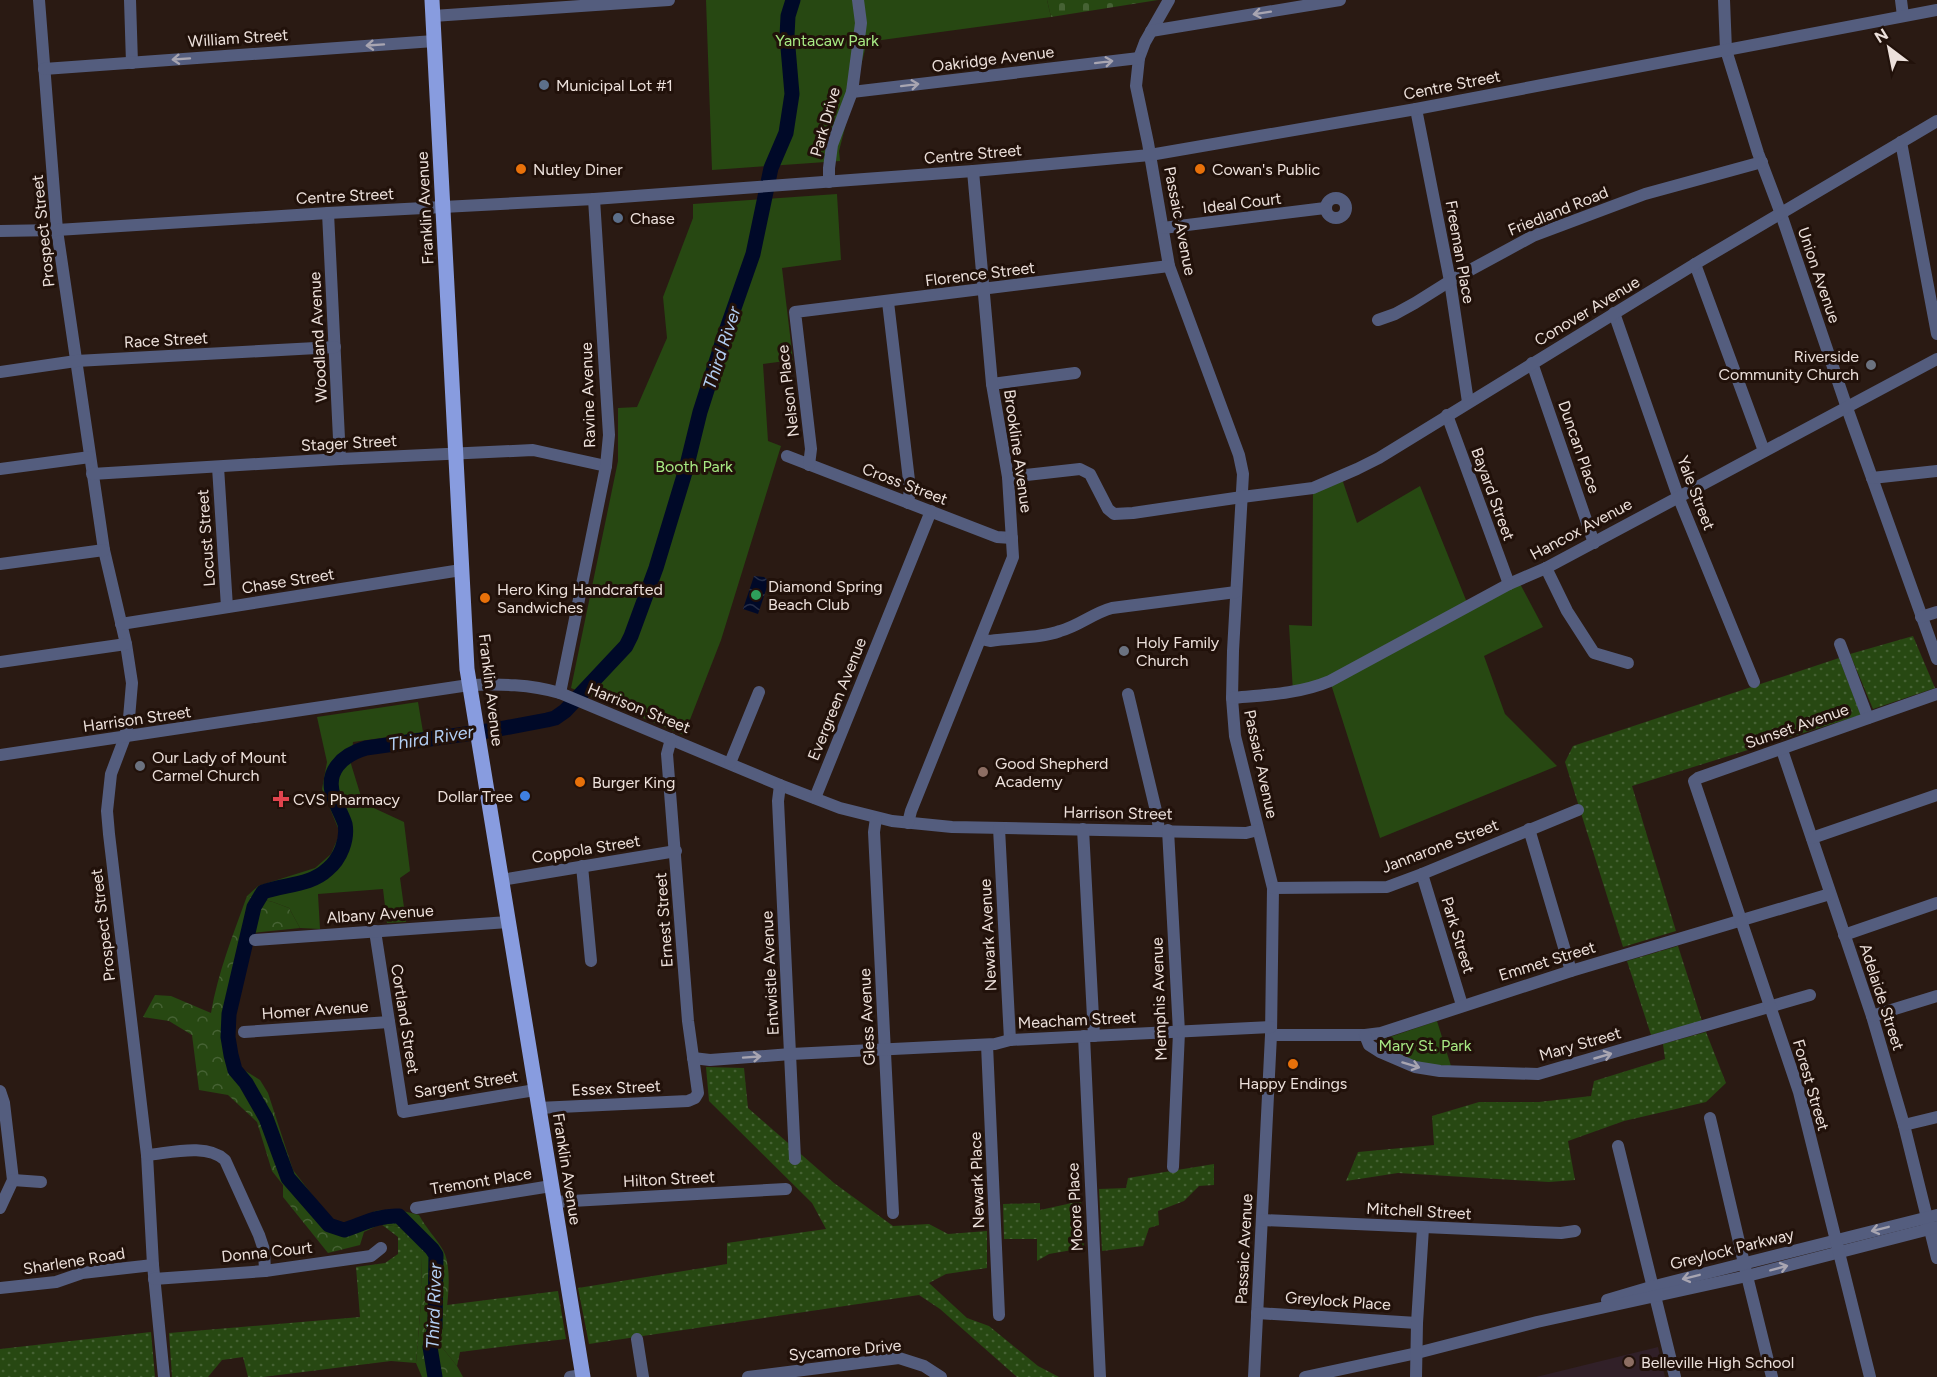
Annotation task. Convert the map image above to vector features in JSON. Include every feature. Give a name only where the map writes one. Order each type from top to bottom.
[{"type":"main road","name":"Franklin Avenue","points":[[432,0],[469,685],[554,1202],[578,1376]]},
{"type":"street","name":"Prospect Street","points":[[39,0],[57,230],[104,550],[126,644],[132,683],[129,718],[125,738],[111,774],[107,811],[147,1155],[154,1279],[164,1377]]},
{"type":"street","points":[[130,0],[132,63]]},
{"type":"street","points":[[433,16],[669,0]]},
{"type":"street","name":"Park Drive","points":[[829,182],[832,145],[852,92],[861,23],[858,0]]},
{"type":"street","name":"Passaic Avenue","points":[[1169,0],[1139,58],[1136,86],[1169,266],[1239,455],[1243,474],[1232,698],[1235,736],[1273,888],[1271,1031],[1254,1377]]},
{"type":"street","points":[[1151,31],[1340,0]]},
{"type":"street","name":"Union Avenue","points":[[1724,0],[1726,50],[1762,162],[1846,408],[1937,659]]},
{"type":"street","points":[[1901,0],[1903,16]]},
{"type":"street","name":"Centre Street","points":[[0,231],[57,230],[594,199],[973,171],[1150,155],[1416,109],[1937,10]]},
{"type":"street","name":"William Street","points":[[44,69],[434,40]]},
{"type":"street","name":"Oakridge Avenue","points":[[852,92],[1139,58]]},
{"type":"street","name":"Freeman Place","points":[[1416,109],[1450,281],[1468,402]]},
{"type":"street","name":"Conover Avenue","points":[[1008,477],[1080,469],[1090,474],[1108,509],[1114,514],[1313,489],[1379,458],[1695,264],[1937,121]]},
{"type":"street","points":[[1901,142],[1937,334]]},
{"type":"street","name":"Friedland Road","points":[[1378,320],[1395,314],[1533,236],[1645,194],[1762,162]]},
{"type":"street","name":"Brookline Avenue","points":[[908,824],[1012,563],[1008,477],[992,384],[973,171]]},
{"type":"street","name":"Ravine Avenue","points":[[562,694],[606,466],[609,435],[594,199]]},
{"type":"street","name":"Ideal Court","points":[[1162,228],[1325,208]]},
{"type":"street","name":"Woodland Avenue","points":[[328,213],[340,459]]},
{"type":"street","points":[[1695,264],[1764,451]]},
{"type":"street","name":"Florence Street","points":[[795,312],[1169,266]]},
{"type":"street","points":[[888,302],[910,489],[909,503]]},
{"type":"street","name":"Nelson Place","points":[[795,312],[811,449],[809,465]]},
{"type":"street","name":"Yale Street","points":[[1614,313],[1678,496],[1754,682]]},
{"type":"street","name":"Race Street","points":[[0,372],[76,361],[335,347]]},
{"type":"street","name":"Hancox Avenue","points":[[1232,698],[1293,692],[1322,684],[1509,584],[1594,543],[1937,359]]},
{"type":"street","name":"Duncan Place","points":[[1532,363],[1594,543]]},
{"type":"street","points":[[992,384],[1075,373]]},
{"type":"street","name":"Bayard Street","points":[[1447,415],[1509,584]]},
{"type":"street","name":"Stager Street","points":[[93,474],[533,450],[606,466]]},
{"type":"street","name":"Cross Street","points":[[787,456],[997,537],[1012,538]]},
{"type":"street","points":[[0,469],[90,457]]},
{"type":"street","name":"Locust Street","points":[[218,467],[227,607]]},
{"type":"street","points":[[1872,478],[1937,471]]},
{"type":"street","name":"Evergreen Avenue","points":[[815,798],[931,511]]},
{"type":"street","points":[[0,564],[104,550]]},
{"type":"street","points":[[1546,568],[1568,611],[1594,653],[1628,663]]},
{"type":"street","name":"Chase Street","points":[[121,624],[461,570]]},
{"type":"street","points":[[981,639],[990,641],[1052,634],[1097,612],[1112,608],[1236,592]]},
{"type":"street","points":[[1921,617],[1937,612]]},
{"type":"street","points":[[0,662],[126,644]]},
{"type":"street","points":[[1840,644],[1868,718]]},
{"type":"street","name":"Harrison Street","points":[[0,756],[469,685],[518,684],[562,694],[780,785],[876,818],[908,824],[945,827],[1246,833],[1258,830]]},
{"type":"street","points":[[730,763],[759,692]]},
{"type":"street","name":"Memphis Avenue","points":[[1128,694],[1157,815],[1164,830],[1179,1032],[1173,1167]]},
{"type":"street","name":"Sunset Avenue","points":[[1702,807],[1694,781],[1698,778],[1937,694]]},
{"type":"street","name":"Ernest Street","points":[[671,739],[667,754],[688,1021],[698,1093],[695,1098]]},
{"type":"street","name":"Adelaide Street","points":[[1782,750],[1872,1016],[1933,1222],[1937,1258]]},
{"type":"street","name":"Entwistle Avenue","points":[[780,785],[778,801],[795,1159]]},
{"type":"street","points":[[1812,838],[1937,795]]},
{"type":"street","name":"Forest Street","points":[[1702,807],[1799,1092],[1870,1377]]},
{"type":"street","name":"Jannarone Street","points":[[1273,888],[1387,886],[1578,810]]},
{"type":"street","name":"Gless Avenue","points":[[876,818],[874,832],[893,1214]]},
{"type":"street","name":"Newark Avenue","points":[[999,828],[1010,1040]]},
{"type":"street","name":"Moore Place","points":[[1083,829],[1100,1377]]},
{"type":"street","points":[[1529,829],[1571,971]]},
{"type":"street","name":"Coppola Street","points":[[501,879],[676,850]]},
{"type":"street","points":[[582,866],[591,961]]},
{"type":"street","name":"Park Street","points":[[1422,874],[1462,1005]]},
{"type":"street","name":"Emmet Street","points":[[1271,1031],[1365,1035],[1381,1033],[1571,971],[1830,894]]},
{"type":"street","points":[[1844,935],[1937,903]]},
{"type":"street","name":"Albany Avenue","points":[[255,940],[508,922]]},
{"type":"street","name":"Cortland Street","points":[[375,931],[403,1112]]},
{"type":"street","name":"Mary Street","points":[[1365,1035],[1369,1045],[1415,1067],[1440,1071],[1538,1074],[1810,995]]},
{"type":"street","points":[[1872,1016],[1937,996]]},
{"type":"street","name":"Homer Avenue","points":[[244,1032],[389,1022]]},
{"type":"street","name":"Meacham Street","points":[[693,1058],[710,1060],[987,1045],[1010,1040],[1089,1036],[1271,1031]]},
{"type":"street","name":"Newark Place","points":[[987,1045],[999,1314]]},
{"type":"street","name":"Sargent Street","points":[[403,1112],[535,1090]]},
{"type":"street","points":[[0,1091],[4,1103],[5,1161],[13,1180],[0,1208]]},
{"type":"street","name":"Essex Street","points":[[538,1108],[688,1101],[695,1098]]},
{"type":"street","points":[[1904,1125],[1937,1117]]},
{"type":"street","points":[[1710,1118],[1773,1377]]},
{"type":"street","points":[[1618,1146],[1675,1377]]},
{"type":"street","points":[[147,1155],[203,1150],[215,1153],[225,1160],[259,1235],[264,1250],[265,1271]]},
{"type":"street","points":[[13,1180],[42,1182]]},
{"type":"street","name":"Tremont Place","points":[[416,1208],[551,1186]]},
{"type":"street","name":"Hilton Street","points":[[554,1202],[786,1189]]},
{"type":"street","name":"Mitchell Street","points":[[1262,1220],[1561,1233],[1575,1231]]},
{"type":"street","name":"Greylock Parkway","points":[[1305,1377],[1417,1353],[1653,1292],[1744,1263],[1837,1246],[1933,1222]]},
{"type":"street","points":[[1416,1377],[1423,1228]]},
{"type":"street","name":"Greylock Parkway","points":[[1653,1292],[1747,1276],[1837,1246]]},
{"type":"street","name":"Donna Court","points":[[154,1279],[265,1271],[371,1256],[381,1248]]},
{"type":"street","name":"Sharlene Road","points":[[0,1288],[56,1282],[82,1273],[153,1265]]},
{"type":"street","name":"Greylock Place","points":[[1257,1313],[1417,1323]]},
{"type":"street","points":[[637,1339],[643,1377]]},
{"type":"street","name":"Sycamore Drive","points":[[748,1377],[899,1358],[924,1366],[941,1377]]},
{"type":"shaded area","name":"Belleville High School","points":[[1658,1347],[1665,1377],[1536,1377]]},
{"type":"green space","name":"Yantacaw Park","points":[[706,0],[1047,0],[1051,17],[867,42],[839,151],[840,161],[712,170]]},
{"type":"green space","points":[[1047,0],[1158,0],[1051,17]]},
{"type":"green space","name":"Booth Park","points":[[837,194],[841,260],[782,268],[793,360],[763,364],[768,441],[781,446],[721,640],[684,735],[571,688],[618,461],[618,408],[637,407],[667,338],[663,297],[693,218],[693,204]]},
{"type":"green space","points":[[1341,476],[1357,523],[1420,486],[1468,605],[1518,580],[1543,627],[1484,656],[1505,714],[1557,766],[1380,838],[1330,681],[1293,692],[1289,625],[1312,626],[1313,488]]},
{"type":"green space","points":[[1913,636],[1935,688],[1873,709],[1850,654]]},
{"type":"green space","points":[[1839,658],[1861,715],[1632,786],[1676,931],[1623,947],[1565,762],[1573,746]]},
{"type":"green space","points":[[418,702],[423,732],[353,742],[351,764],[363,803],[404,822],[410,871],[400,878],[406,922],[387,923],[383,889],[318,894],[320,929],[300,928],[289,908],[247,896],[258,886],[315,868],[331,854],[340,833],[322,789],[327,762],[317,717]]},
{"type":"green space","points":[[247,896],[289,908],[300,928],[252,933],[247,936],[229,1014],[228,1037],[231,1055],[244,1070],[260,1080],[268,1093],[293,1170],[330,1218],[345,1224],[361,1220],[375,1211],[395,1209],[419,1215],[447,1259],[449,1283],[441,1346],[463,1377],[422,1377],[416,1363],[422,1289],[421,1257],[400,1227],[381,1224],[364,1232],[360,1245],[328,1253],[283,1197],[283,1185],[272,1171],[257,1122],[228,1095],[199,1090],[192,1035],[169,1021],[143,1017],[155,995],[171,996],[211,1013],[222,968]]},
{"type":"green space","points":[[1678,946],[1702,1021],[1651,1035],[1627,961]]},
{"type":"green space","name":"Mary St. Park","points":[[1437,1021],[1451,1066],[1419,1064],[1385,1048],[1384,1040],[1387,1038]]},
{"type":"green space","points":[[1706,1032],[1726,1083],[1706,1102],[1624,1121],[1568,1141],[1575,1180],[1549,1182],[1398,1173],[1346,1181],[1358,1152],[1434,1145],[1432,1116],[1479,1102],[1539,1102],[1591,1096],[1594,1081],[1665,1059],[1663,1044]]},
{"type":"green space","points":[[706,1067],[744,1068],[748,1108],[834,1183],[893,1226],[929,1224],[948,1234],[987,1231],[987,1268],[946,1274],[929,1283],[967,1318],[989,1326],[1038,1366],[1059,1377],[1017,1377],[940,1309],[919,1295],[589,1344],[578,1288],[727,1264],[727,1243],[826,1229],[812,1203],[709,1101]]},
{"type":"green space","points":[[1214,1164],[1214,1185],[1199,1186],[1184,1201],[1158,1211],[1159,1225],[1149,1228],[1143,1246],[1102,1251],[1099,1189],[1126,1188],[1128,1178]]},
{"type":"green space","points":[[1081,1201],[1084,1248],[1049,1254],[1037,1261],[1037,1239],[1004,1239],[1003,1204],[1040,1203],[1040,1210]]},
{"type":"green space","points":[[381,1224],[400,1227],[421,1256],[422,1289],[416,1363],[391,1361],[248,1377],[243,1357],[222,1360],[208,1377],[172,1377],[169,1333],[360,1317],[356,1267],[385,1263],[398,1254],[398,1237]]},
{"type":"green space","points":[[558,1291],[566,1339],[460,1352],[457,1366],[441,1346],[447,1305]]},
{"type":"green space","points":[[151,1332],[155,1377],[0,1377],[0,1349]]},
{"type":"water","name":"Diamond Spring Beach Club","points":[[754,576],[764,577],[769,581],[758,614],[743,609]]},
{"type":"waterway","name":"Third River","points":[[435,1377],[430,1347],[435,1327],[436,1255],[399,1216],[377,1218],[344,1230],[329,1225],[288,1178],[266,1118],[246,1083],[235,1070],[228,1037],[229,1014],[254,907],[263,892],[313,879],[321,875],[336,860],[342,849],[346,830],[334,798],[331,780],[337,766],[349,755],[366,748],[494,730],[555,718],[565,711],[626,646],[656,568],[686,469],[700,412],[753,254],[771,168],[786,133],[792,94],[787,36],[788,16],[793,0]]},
{"type":"place","name":"Municipal Lot #1","points":[[544,85]]},
{"type":"place","name":"Nutley Diner","points":[[521,169]]},
{"type":"place","name":"Cowan's Public","points":[[1200,169]]},
{"type":"place","name":"Chase","points":[[618,218]]},
{"type":"place","name":"Riverside Community Church","points":[[1871,365]]},
{"type":"place","name":"Diamond Spring Beach Club","points":[[756,595]]},
{"type":"place","name":"Hero King Handcrafted Sandwiches","points":[[485,598]]},
{"type":"place","name":"Holy Family Church","points":[[1124,651]]},
{"type":"place","name":"Our Lady of Mount Carmel Church","points":[[140,766]]},
{"type":"place","name":"Good Shepherd Academy","points":[[983,772]]},
{"type":"place","name":"Burger King","points":[[580,782]]},
{"type":"place","name":"Dollar Tree","points":[[525,796]]},
{"type":"place","name":"CVS Pharmacy","points":[[281,799]]},
{"type":"place","name":"Happy Endings","points":[[1293,1064]]},
{"type":"place","name":"Belleville High School","points":[[1629,1362]]}]
